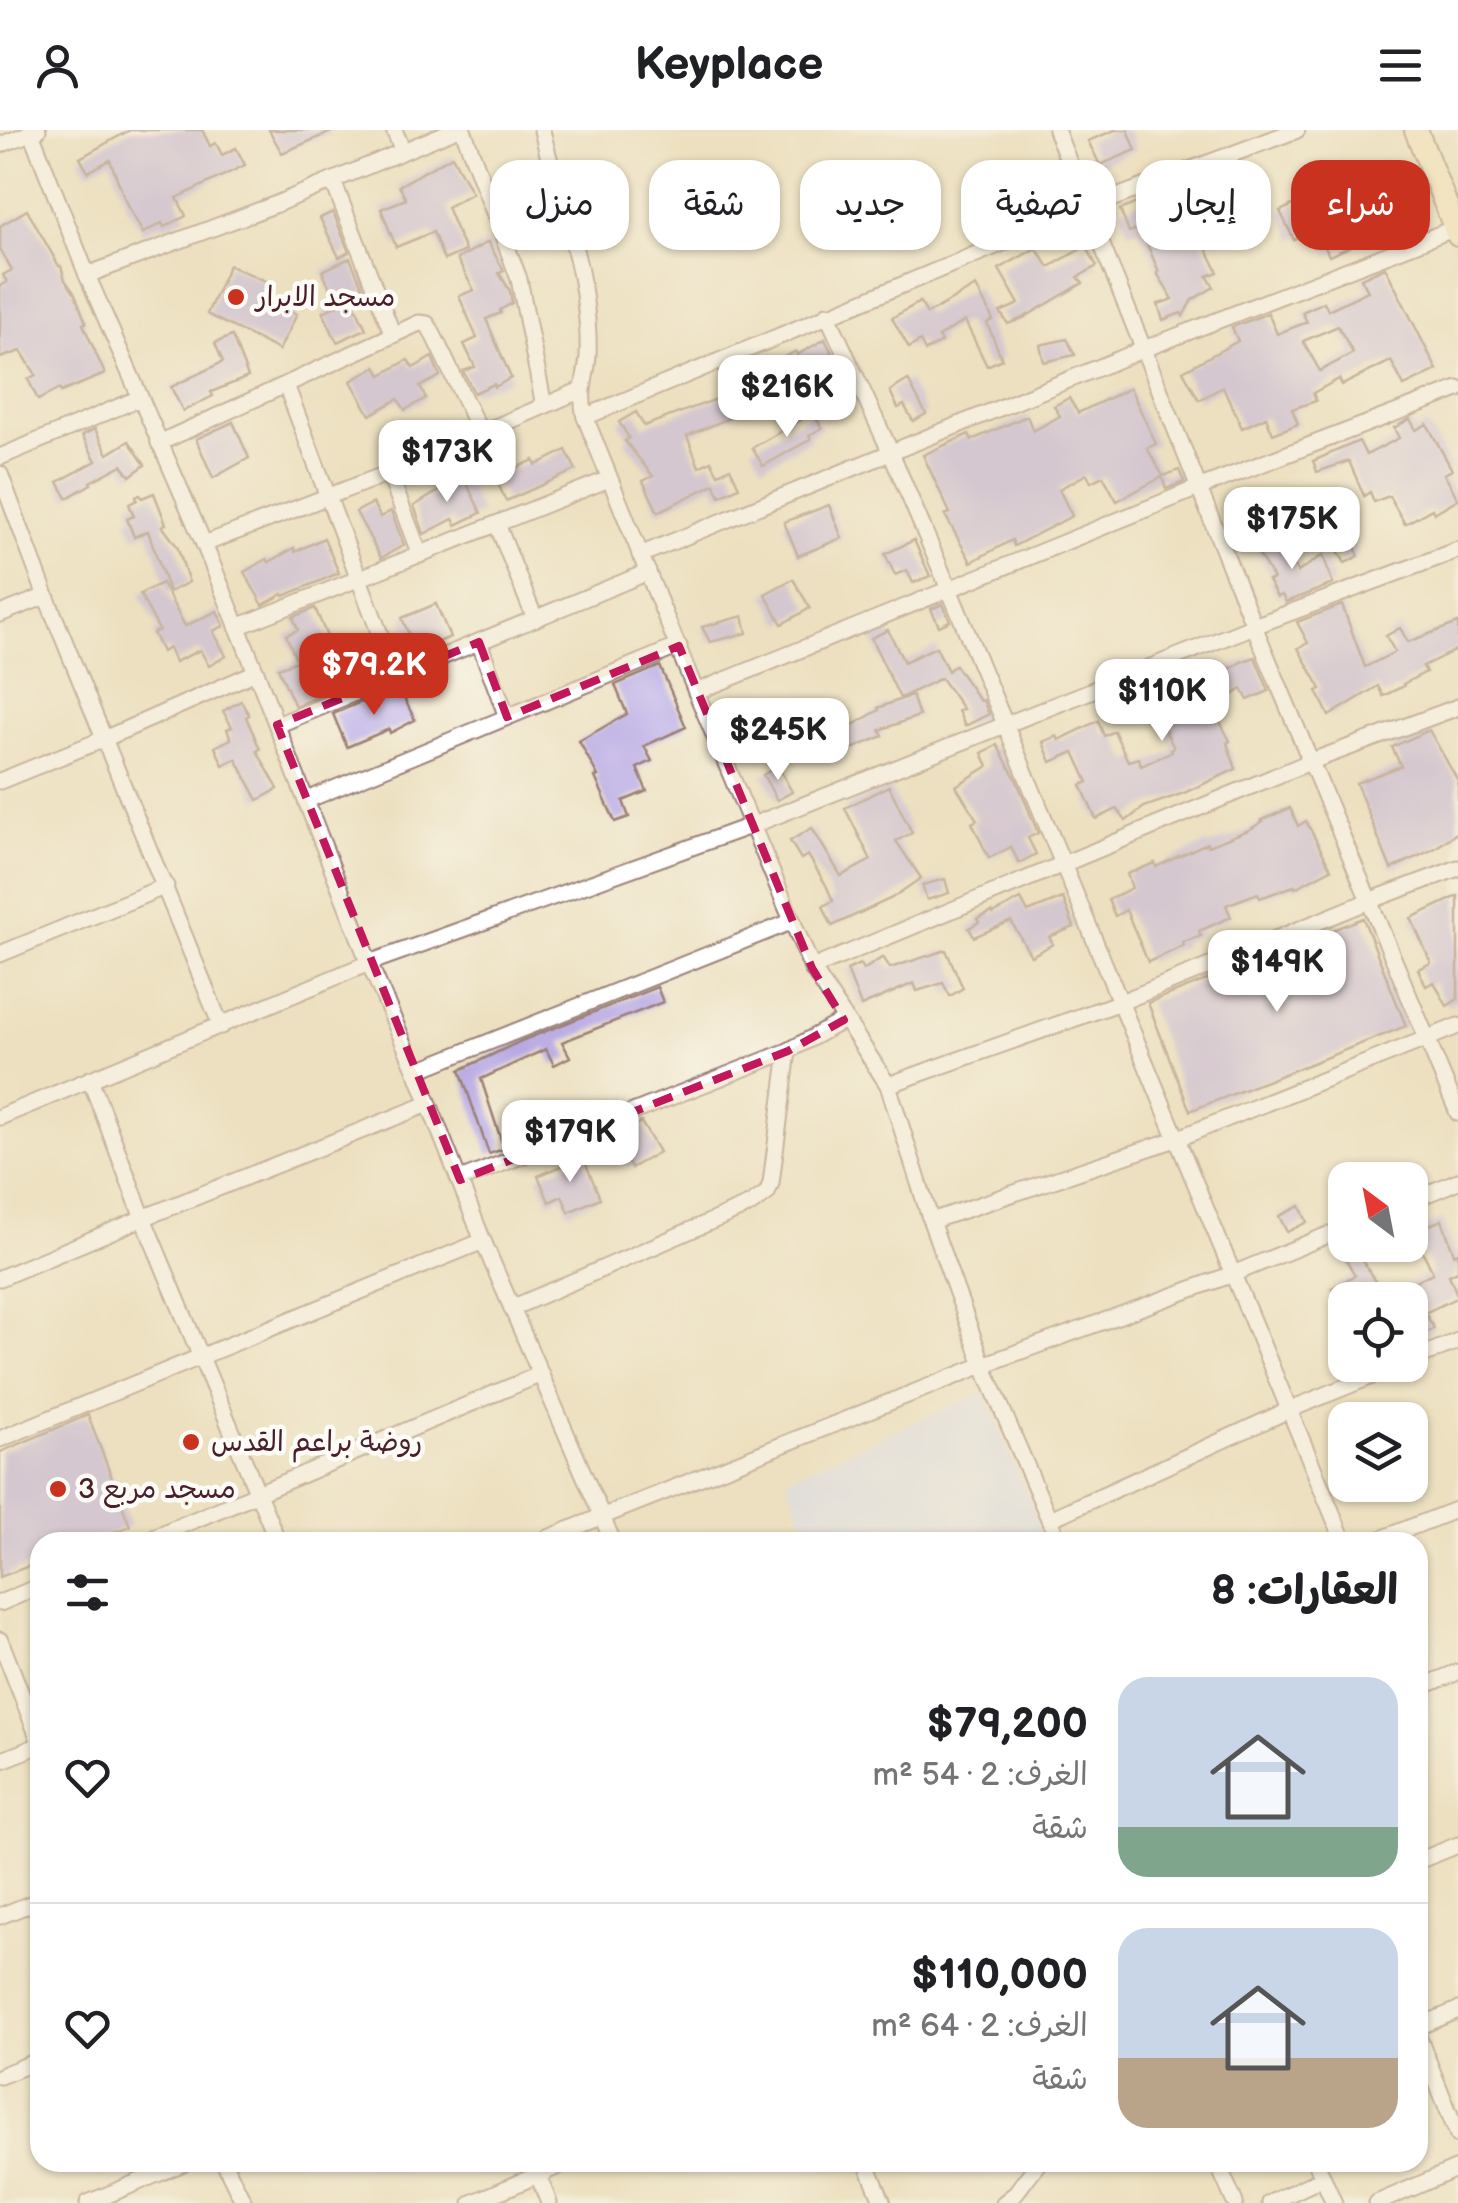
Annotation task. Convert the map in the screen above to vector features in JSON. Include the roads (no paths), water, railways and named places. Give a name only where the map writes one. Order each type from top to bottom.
[{"type":"street","points":[[394,130],[403,151]]},
{"type":"street","points":[[87,275],[454,130]]},
{"type":"street","points":[[463,130],[519,279],[544,406]]},
{"type":"street","points":[[542,130],[580,268],[588,333],[582,390],[585,417],[812,968],[888,1084],[931,1222],[983,1365],[1055,1532]]},
{"type":"street","points":[[1056,130],[1068,160]]},
{"type":"street","points":[[1116,197],[1297,130]]},
{"type":"street","points":[[640,554],[1144,349],[1457,230],[1416,130]]},
{"type":"street","points":[[0,146],[34,131],[87,275],[238,627],[483,1242],[608,1532]]},
{"type":"street","points":[[334,180],[393,335]]},
{"type":"street","points":[[585,417],[984,250]]},
{"type":"street","points":[[1104,250],[1254,626],[1458,1114]]},
{"type":"street","points":[[827,314],[1006,723],[1340,1532]]},
{"type":"street","points":[[159,443],[420,323],[427,324],[480,434]]},
{"type":"street","points":[[286,385],[396,677]]},
{"type":"street","points":[[204,544],[389,474],[582,390]]},
{"type":"street","points":[[696,692],[1198,488],[1458,390]]},
{"type":"street","points":[[0,457],[140,398]]},
{"type":"street","points":[[0,474],[221,1026]]},
{"type":"street","points":[[389,474],[420,555]]},
{"type":"street","points":[[238,627],[609,479]]},
{"type":"street","points":[[496,524],[536,619]]},
{"type":"street","points":[[0,1117],[369,963],[753,825],[1254,626],[1458,550]]},
{"type":"street","points":[[277,725],[648,572]]},
{"type":"street","points":[[0,614],[46,596]]},
{"type":"street","points":[[479,642],[506,716]]},
{"type":"street","points":[[306,800],[678,646]]},
{"type":"street","points":[[0,781],[256,672]]},
{"type":"street","points":[[812,968],[1312,761],[1458,707]]},
{"type":"street","points":[[888,1084],[1121,1002],[1458,868]]},
{"type":"street","points":[[0,954],[166,886]]},
{"type":"street","points":[[416,1071],[793,921]]},
{"type":"street","points":[[460,1180],[788,1051],[844,1020]]},
{"type":"street","points":[[931,1222],[1176,1139],[1458,1026]]},
{"type":"street","points":[[512,1308],[751,1204],[767,1193],[788,1051]]},
{"type":"street","points":[[90,1079],[200,1359],[274,1532]]},
{"type":"street","points":[[0,1278],[428,1104]]},
{"type":"street","points":[[1428,1194],[1458,1181]]},
{"type":"street","points":[[565,1532],[983,1365],[1234,1274],[1328,1235]]},
{"type":"street","points":[[0,1439],[483,1242]]},
{"type":"street","points":[[1428,1353],[1458,1341]]},
{"type":"street","points":[[166,1532],[542,1374]]},
{"type":"street","points":[[1050,1519],[1358,1382]]},
{"type":"street","points":[[1399,1532],[1458,1509]]},
{"type":"street","points":[[0,1602],[30,1590]]},
{"type":"street","points":[[0,1640],[30,1718]]},
{"type":"street","points":[[1428,1684],[1458,1672]]},
{"type":"street","points":[[0,1761],[30,1748]]},
{"type":"street","points":[[1428,1857],[1458,1845]]},
{"type":"street","points":[[0,1916],[30,1904]]},
{"type":"street","points":[[1428,2023],[1458,2010]]},
{"type":"street","points":[[1428,2061],[1458,2135]]},
{"type":"street","points":[[0,2076],[30,2064]]},
{"type":"street","points":[[1377,2203],[1458,2168]]},
{"type":"street","points":[[88,2203],[162,2172]]},
{"type":"street","points":[[229,2172],[244,2203]]},
{"type":"street","points":[[472,2203],[530,2172]]},
{"type":"street","points":[[537,2172],[549,2203]]},
{"type":"street","points":[[870,2172],[882,2203]]},
{"type":"street","points":[[1004,2203],[1031,2172]]},
{"type":"street","points":[[1221,2172],[1236,2203]]},
{"type":"street","points":[[1270,2203],[1317,2172]]},
{"type":"street","points":[[1321,2172],[1334,2203]]},
{"type":"place","name":"مسجد الابرار","points":[[236,297]]},
{"type":"place","name":"روضة براعم القدس","points":[[191,1442]]},
{"type":"place","name":"مسجد مربع 3","points":[[58,1489]]}]
